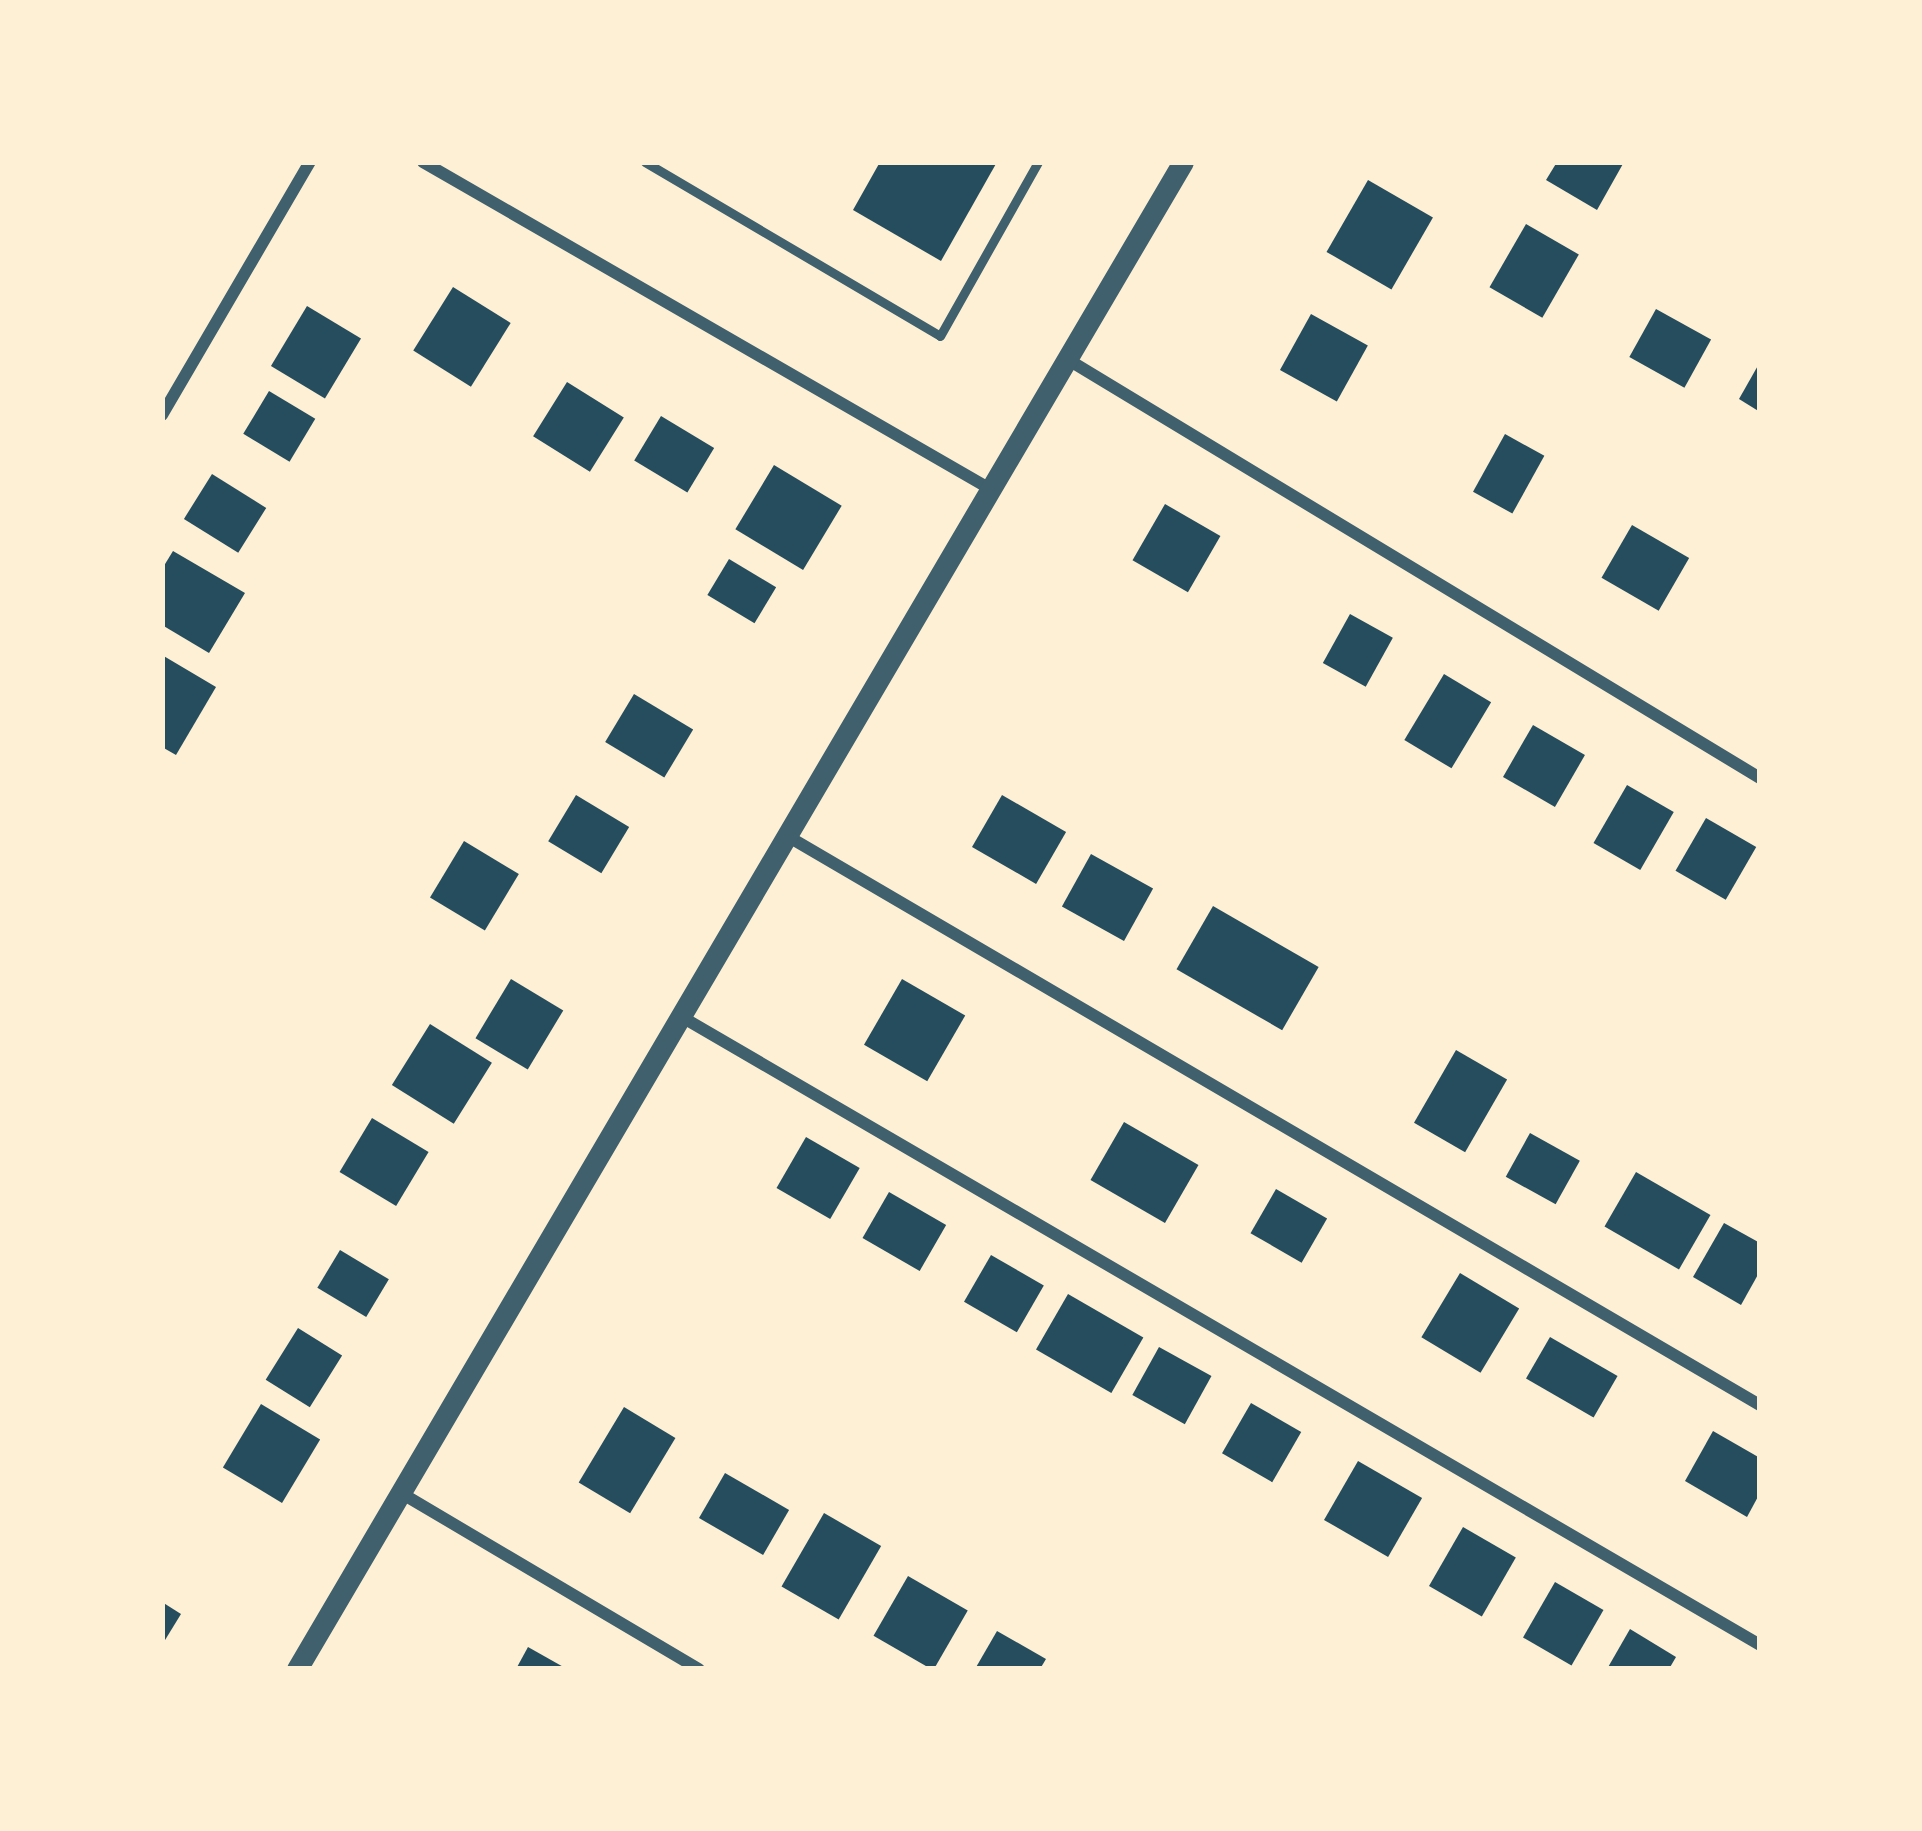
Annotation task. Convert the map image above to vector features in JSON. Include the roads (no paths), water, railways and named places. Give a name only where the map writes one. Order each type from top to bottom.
[{"type":"street","points":[[162,415],[310,162]]},
{"type":"street","points":[[423,162],[993,491]]},
{"type":"street","points":[[297,1669],[1184,162]]},
{"type":"street","points":[[1067,359],[1760,778]]},
{"type":"street","points":[[789,837],[1760,1405]]},
{"type":"street","points":[[682,1017],[1760,1645]]},
{"type":"street","points":[[401,1493],[699,1669]]},
{"type":"lane","points":[[645,162],[940,336],[1038,162]]}]
